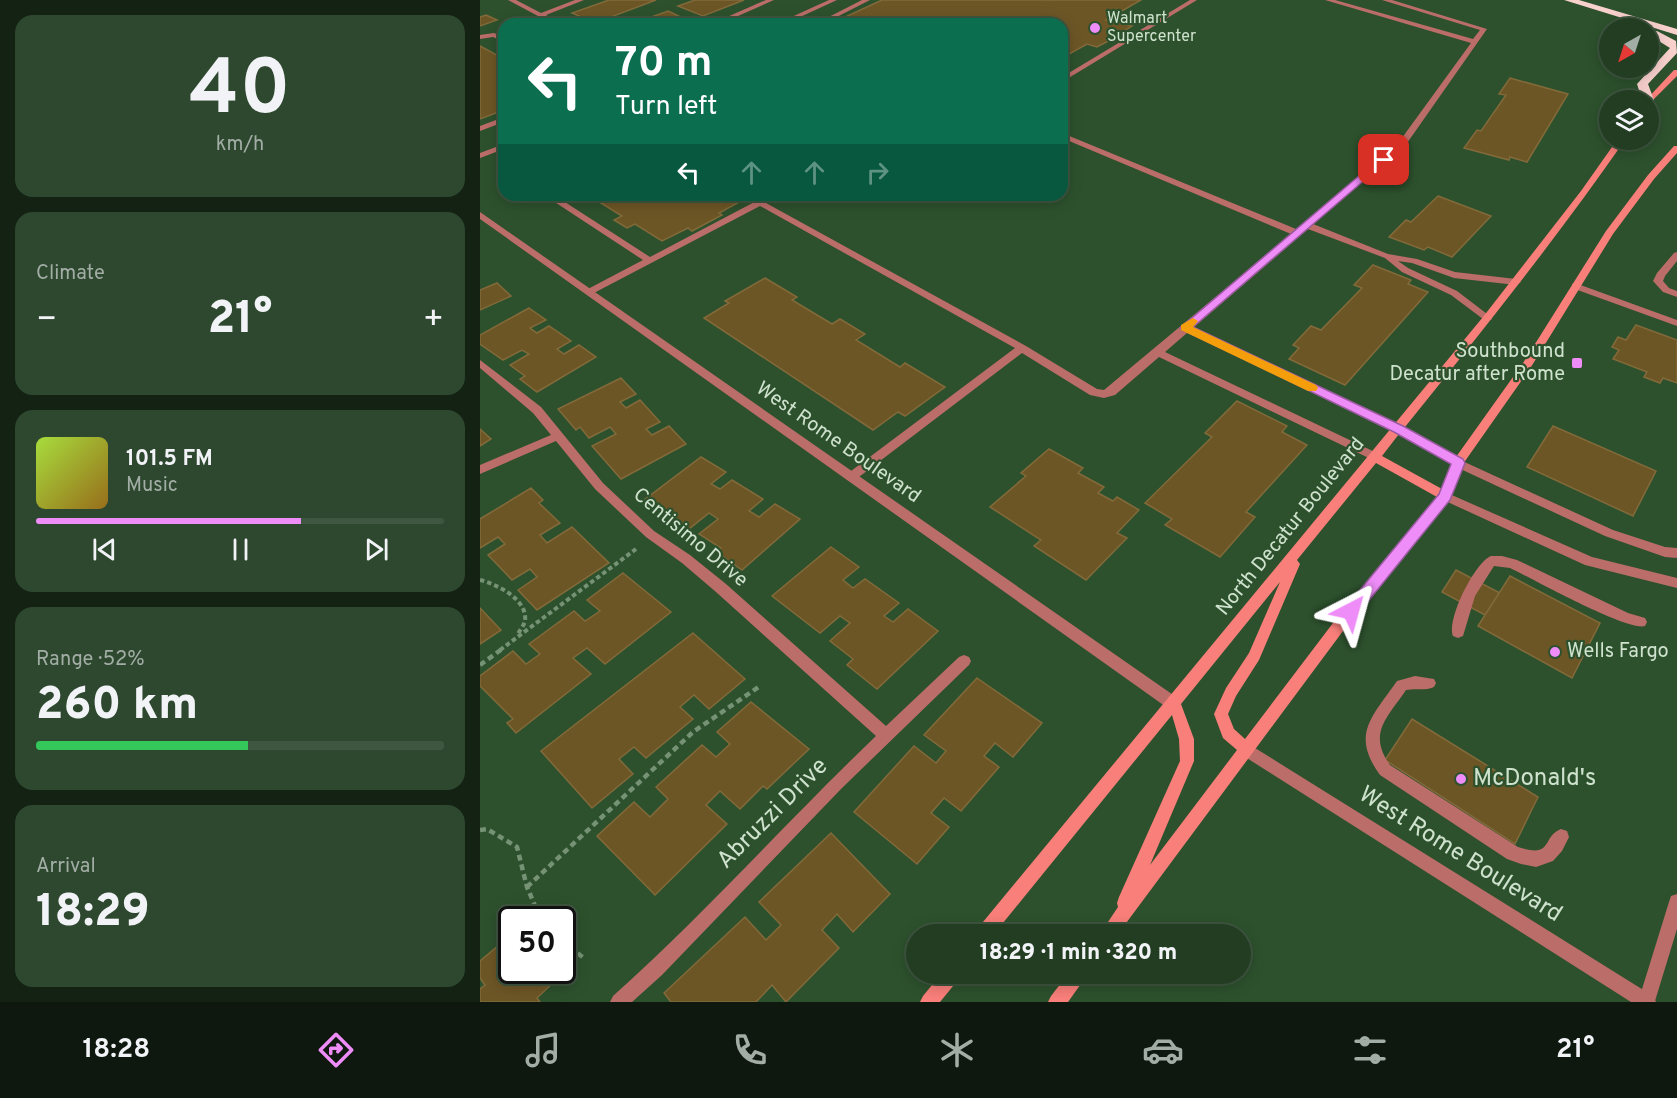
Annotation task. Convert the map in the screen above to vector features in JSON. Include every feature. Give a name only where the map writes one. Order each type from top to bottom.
[{"type":"highway","points":[[1569,0],[1677,32]]},
{"type":"highway","points":[[1609,12],[1622,18]]},
{"type":"highway","points":[[1659,36],[1672,43],[1676,48],[1659,66]]},
{"type":"main road","points":[[1659,91],[1677,72]]},
{"type":"main road","points":[[1115,924],[1338,627],[1445,496],[1458,463],[1527,365],[1621,215],[1677,148]]},
{"type":"main road","name":"North Decatur Boulevard","points":[[992,924],[1487,320],[1615,150]]},
{"type":"main road","points":[[1399,429],[1458,463]]},
{"type":"main road","points":[[1375,457],[1445,496]]},
{"type":"main road","points":[[1246,750],[1228,733],[1221,714],[1231,692],[1254,656],[1299,552]]},
{"type":"main road","points":[[1114,924],[1187,761],[1189,747],[1185,728],[1173,704]]},
{"type":"main road","points":[[929,1002],[944,984]]},
{"type":"main road","points":[[1057,1002],[1070,984]]},
{"type":"street","points":[[511,0],[547,18]]},
{"type":"street","points":[[541,15],[581,0]]},
{"type":"street","points":[[728,18],[771,0]]},
{"type":"street","points":[[793,18],[834,0]]},
{"type":"street","points":[[830,18],[867,0]]},
{"type":"street","points":[[1068,76],[1194,0]]},
{"type":"street","points":[[1328,0],[1475,42]]},
{"type":"street","points":[[760,203],[1022,348],[1094,392],[1104,394],[1111,392],[1402,144],[1484,29],[1385,0]]},
{"type":"street","points":[[480,37],[494,35],[498,37]]},
{"type":"street","points":[[480,129],[498,122]]},
{"type":"street","points":[[1068,138],[1297,233]]},
{"type":"street","points":[[480,156],[498,148]]},
{"type":"street","points":[[557,201],[650,261]]},
{"type":"street","points":[[589,292],[764,201]]},
{"type":"street","name":"West Rome Boulevard","points":[[480,215],[1173,704]]},
{"type":"street","points":[[1307,225],[1386,256],[1414,261],[1461,276],[1516,282]]},
{"type":"street","points":[[1677,255],[1660,275],[1658,281],[1666,290],[1677,294]]},
{"type":"street","points":[[1386,256],[1405,270],[1454,293],[1487,320]]},
{"type":"street","points":[[1575,286],[1677,324]]},
{"type":"street","points":[[1185,328],[1399,429]]},
{"type":"street","points":[[850,477],[1022,348]]},
{"type":"street","points":[[1157,352],[1375,457]]},
{"type":"street","name":"Centisimo Drive","points":[[480,363],[525,398],[604,491],[650,534],[686,558],[886,735]]},
{"type":"street","points":[[480,470],[558,436]]},
{"type":"street","points":[[1458,463],[1609,533],[1665,552],[1677,553]]},
{"type":"street","points":[[1445,496],[1589,561],[1677,583]]},
{"type":"street","points":[[1458,632],[1459,617],[1479,576],[1491,561],[1514,564],[1625,618],[1640,622]]},
{"type":"street","name":"Abruzzi Drive","points":[[619,1002],[656,969],[764,856],[963,661]]},
{"type":"street","points":[[1429,683],[1415,682],[1402,685],[1371,735],[1371,750],[1375,759],[1385,770],[1513,853],[1530,860],[1541,859],[1556,848],[1562,837]]},
{"type":"street","name":"West Rome Boulevard","points":[[1246,750],[1647,1001]]},
{"type":"street","points":[[1647,1001],[1677,902]]},
{"type":"path","points":[[480,665],[636,549]]},
{"type":"path","points":[[480,580],[496,584],[522,606],[525,621],[516,637]]},
{"type":"path","points":[[527,886],[693,732],[760,686]]},
{"type":"path","points":[[480,830],[487,829],[518,847],[527,886],[535,906]]},
{"type":"path","points":[[576,952],[585,959]]},
{"type":"building","points":[[609,0],[656,0],[608,18],[584,18],[572,13]]},
{"type":"building","points":[[695,0],[744,0],[703,16],[678,6]]},
{"type":"building","name":"Walmart Supercenter","points":[[882,0],[1141,0],[1106,20],[1132,26],[1126,30],[1128,31],[1097,47],[1087,44],[1068,55],[1068,18],[843,18]]},
{"type":"building","points":[[668,11],[683,18],[649,18]]},
{"type":"building","points":[[486,15],[497,20],[480,26],[480,17]]},
{"type":"building","points":[[480,46],[498,56],[498,112],[480,119]]},
{"type":"building","points":[[1510,78],[1568,94],[1527,162],[1510,157],[1509,160],[1464,148],[1477,130],[1481,131],[1506,95],[1499,94]]},
{"type":"building","points":[[1438,196],[1491,216],[1452,257],[1428,247],[1424,250],[1389,237],[1406,220],[1411,222]]},
{"type":"building","points":[[605,201],[741,201],[719,213],[722,215],[692,231],[688,228],[662,241],[635,224],[627,228],[614,220],[622,216],[601,203]]},
{"type":"building","points":[[1373,265],[1411,280],[1408,284],[1428,292],[1345,385],[1289,359],[1299,348],[1293,345],[1311,326],[1321,330],[1362,288],[1354,285]]},
{"type":"building","points":[[765,278],[797,297],[792,300],[832,324],[840,319],[865,334],[856,340],[900,367],[905,363],[945,387],[905,416],[898,412],[873,430],[704,318],[729,303],[725,301]]},
{"type":"building","points":[[497,283],[511,296],[480,310],[480,290]]},
{"type":"building","points":[[529,308],[546,320],[530,328],[537,333],[549,326],[571,341],[557,349],[564,354],[579,345],[596,357],[537,392],[520,379],[525,376],[510,365],[529,354],[522,350],[503,360],[480,344],[480,335]]},
{"type":"building","points":[[1636,325],[1677,340],[1677,383],[1663,378],[1660,383],[1644,377],[1647,372],[1613,359],[1619,350],[1612,347],[1618,337],[1626,340]]},
{"type":"building","points":[[621,378],[636,394],[620,402],[626,408],[640,400],[660,422],[646,429],[652,435],[669,426],[686,444],[621,479],[592,446],[616,434],[610,427],[589,438],[580,427],[576,430],[558,409]]},
{"type":"building","points":[[1237,401],[1287,426],[1282,432],[1307,445],[1246,512],[1255,517],[1220,557],[1165,525],[1172,519],[1145,503],[1212,437],[1205,433]]},
{"type":"building","points":[[1553,426],[1656,471],[1633,516],[1527,467]]},
{"type":"building","points":[[480,429],[491,439],[480,446]]},
{"type":"building","points":[[1049,449],[1083,468],[1078,473],[1104,487],[1098,493],[1113,501],[1117,497],[1139,510],[1117,533],[1127,538],[1086,580],[1034,546],[1041,540],[990,507],[1026,476],[1021,473]]},
{"type":"building","points":[[701,457],[726,472],[711,484],[720,489],[732,480],[763,499],[749,511],[759,517],[775,504],[800,519],[742,570],[716,552],[721,548],[699,534],[718,519],[709,513],[689,529],[644,500]]},
{"type":"building","points":[[531,488],[543,500],[539,503],[560,523],[540,535],[547,543],[572,527],[609,563],[537,610],[518,590],[537,577],[530,569],[512,580],[488,555],[505,544],[498,537],[480,548],[480,519]]},
{"type":"building","points":[[831,547],[859,567],[843,580],[853,588],[865,579],[899,603],[884,616],[893,622],[908,609],[938,631],[877,689],[847,665],[853,659],[830,641],[850,623],[840,616],[820,633],[772,596]]},
{"type":"building","points":[[1456,570],[1500,593],[1485,615],[1442,592]]},
{"type":"building","points":[[623,573],[671,612],[605,664],[587,648],[573,658],[591,674],[516,733],[507,723],[513,719],[480,686],[480,676],[513,651],[526,664],[540,654],[529,644],[574,611],[585,621],[600,611],[587,600]]},
{"type":"building","name":"Wells Fargo","points":[[1510,576],[1600,623],[1572,678],[1478,626]]},
{"type":"building","points":[[480,608],[501,630],[480,644]]},
{"type":"building","points":[[693,633],[745,679],[709,709],[694,695],[680,707],[693,719],[646,758],[634,747],[619,759],[633,774],[592,808],[541,751]]},
{"type":"building","points":[[977,678],[1042,723],[1013,757],[995,743],[984,756],[999,767],[961,811],[944,798],[931,813],[949,827],[917,864],[854,812],[914,746],[936,763],[946,751],[924,735]]},
{"type":"building","points":[[751,702],[809,749],[767,789],[763,786],[740,809],[720,791],[706,805],[727,824],[655,895],[597,836],[634,802],[650,817],[668,799],[656,787],[702,745],[716,757],[730,744],[717,732]]},
{"type":"building","name":"McDonald's","points":[[1412,719],[1538,797],[1515,844],[1385,760]]},
{"type":"building","points":[[831,833],[890,894],[853,932],[837,914],[822,930],[839,948],[786,1002],[772,985],[756,1002],[671,1002],[664,993],[745,917],[766,940],[781,925],[759,902]]},
{"type":"building","points":[[498,946],[498,984],[552,984],[537,998],[540,1002],[480,1002],[480,989],[485,985],[480,978],[480,961]]},
{"type":"slow traffic","points":[[1193,321],[1185,328],[1312,388]]},
{"type":"place","name":"Walmart Supercenter","points":[[1095,28]]},
{"type":"place","name":"Southbound Decatur after Rome","points":[[1577,363]]},
{"type":"place","name":"Wells Fargo","points":[[1555,652]]},
{"type":"place","name":"McDonald's","points":[[1461,779]]},
{"type":"route","points":[[1351,611],[1445,496],[1458,463],[1399,429],[1185,328],[1384,160]]}]
